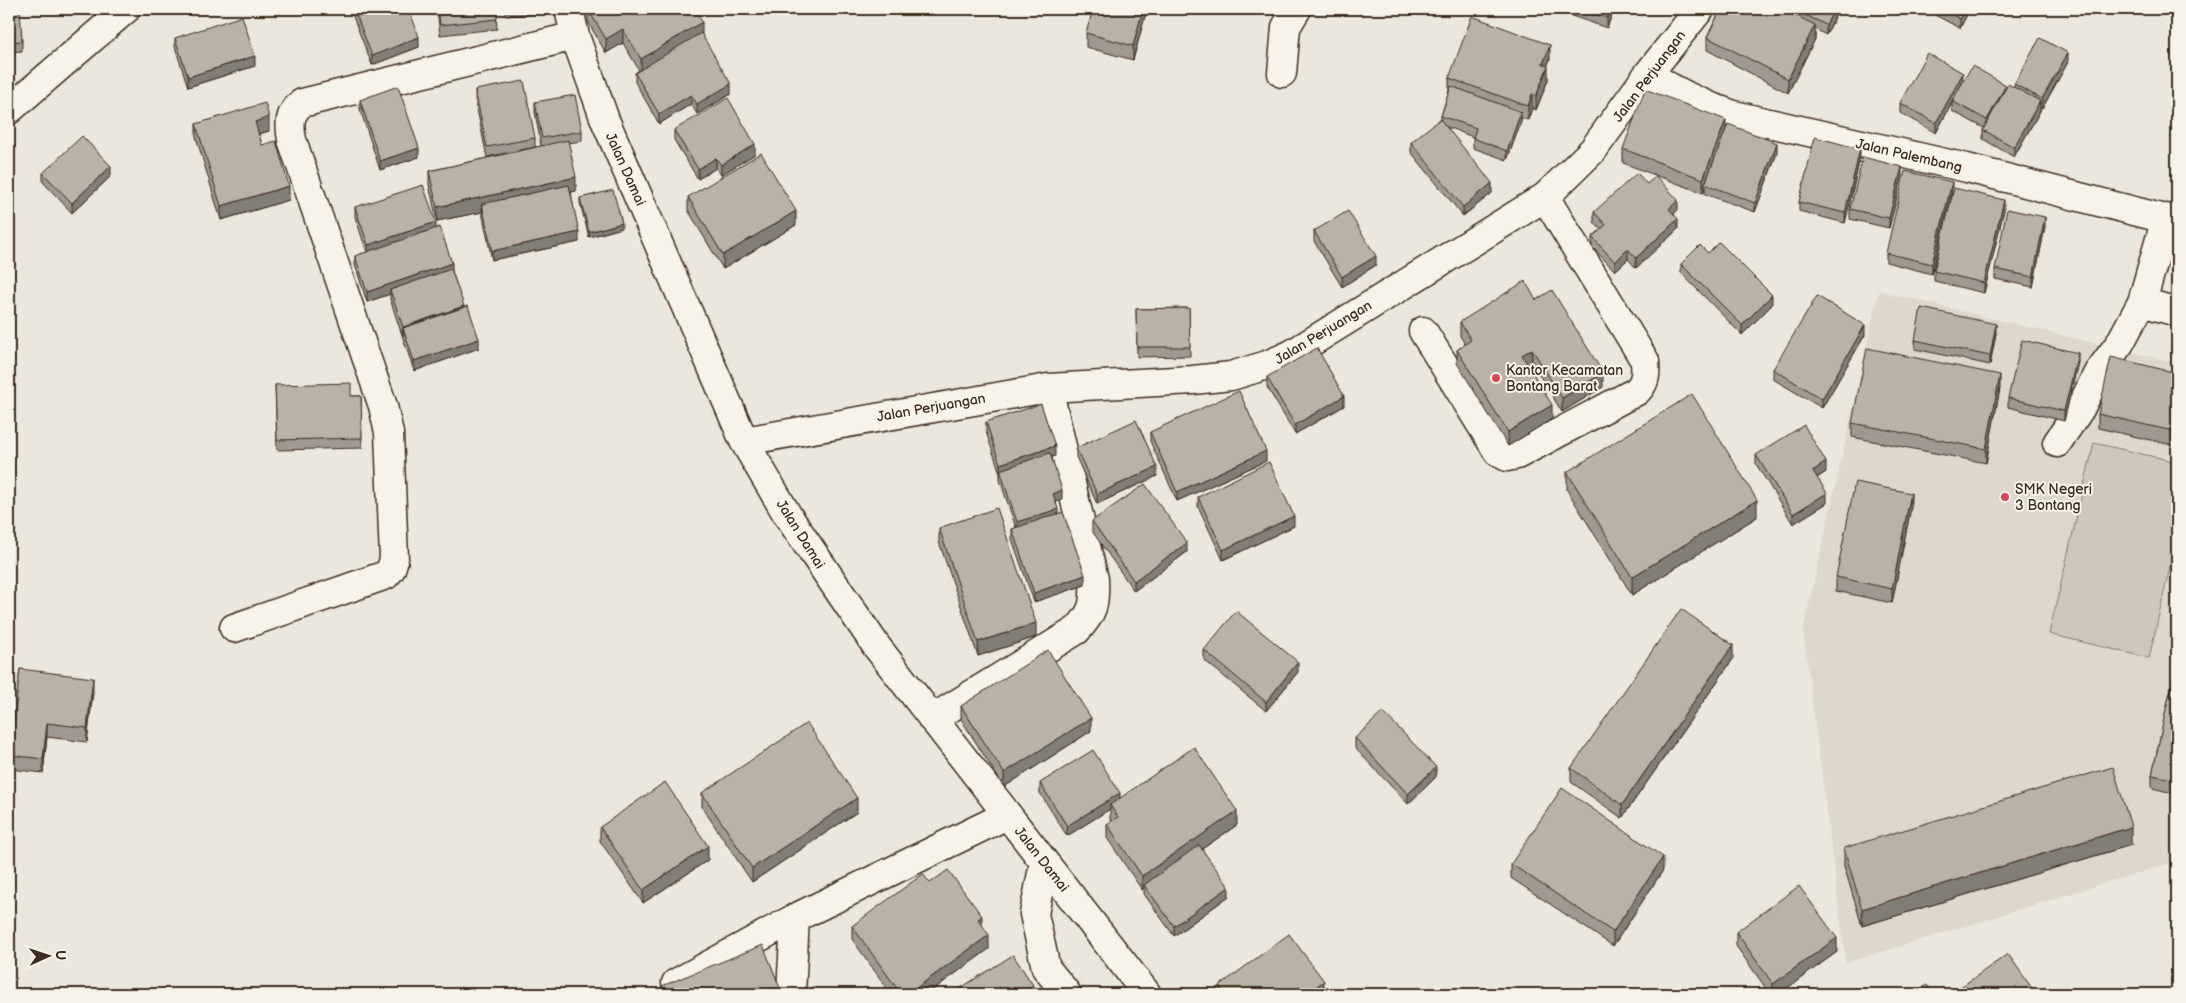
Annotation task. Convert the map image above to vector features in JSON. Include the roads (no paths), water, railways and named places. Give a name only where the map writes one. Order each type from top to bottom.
[{"type":"street","points":[[9,110],[126,9]]},
{"type":"street","name":"Jalan Damai","points":[[569,9],[575,36],[605,120],[744,441],[824,572],[877,647],[1147,994]]},
{"type":"street","points":[[1282,73],[1286,27],[1297,9]]},
{"type":"street","name":"Jalan Perjuangan","points":[[744,441],[1048,388],[1193,380],[1231,376],[1267,365],[1292,354],[1546,197],[1593,150],[1648,74],[1700,9]]},
{"type":"street","points":[[234,628],[386,575],[391,569],[394,559],[389,433],[383,406],[292,140],[290,118],[295,108],[302,103],[575,36]]},
{"type":"street","name":"Jalan Palembang","points":[[1648,74],[1698,103],[1734,115],[1967,168],[2171,220]]},
{"type":"street","points":[[1423,332],[1498,452],[1507,457],[1517,455],[1637,391],[1643,384],[1646,373],[1645,361],[1546,197]]},
{"type":"street","points":[[2057,443],[2080,409],[2098,373],[2120,343],[2142,302],[2171,220]]},
{"type":"street","points":[[2142,302],[2177,312]]},
{"type":"street","points":[[932,719],[1077,630],[1090,616],[1095,599],[1094,579],[1048,388]]},
{"type":"street","points":[[676,983],[795,918],[1007,815]]},
{"type":"street","points":[[1044,863],[1034,914],[1046,968],[1066,994]]},
{"type":"street","points":[[791,994],[795,918]]},
{"type":"place","name":"Kantor Kecamatan Bontang Barat","points":[[1496,378]]},
{"type":"place","name":"SMK Negeri 3 Bontang","points":[[2005,497]]}]
